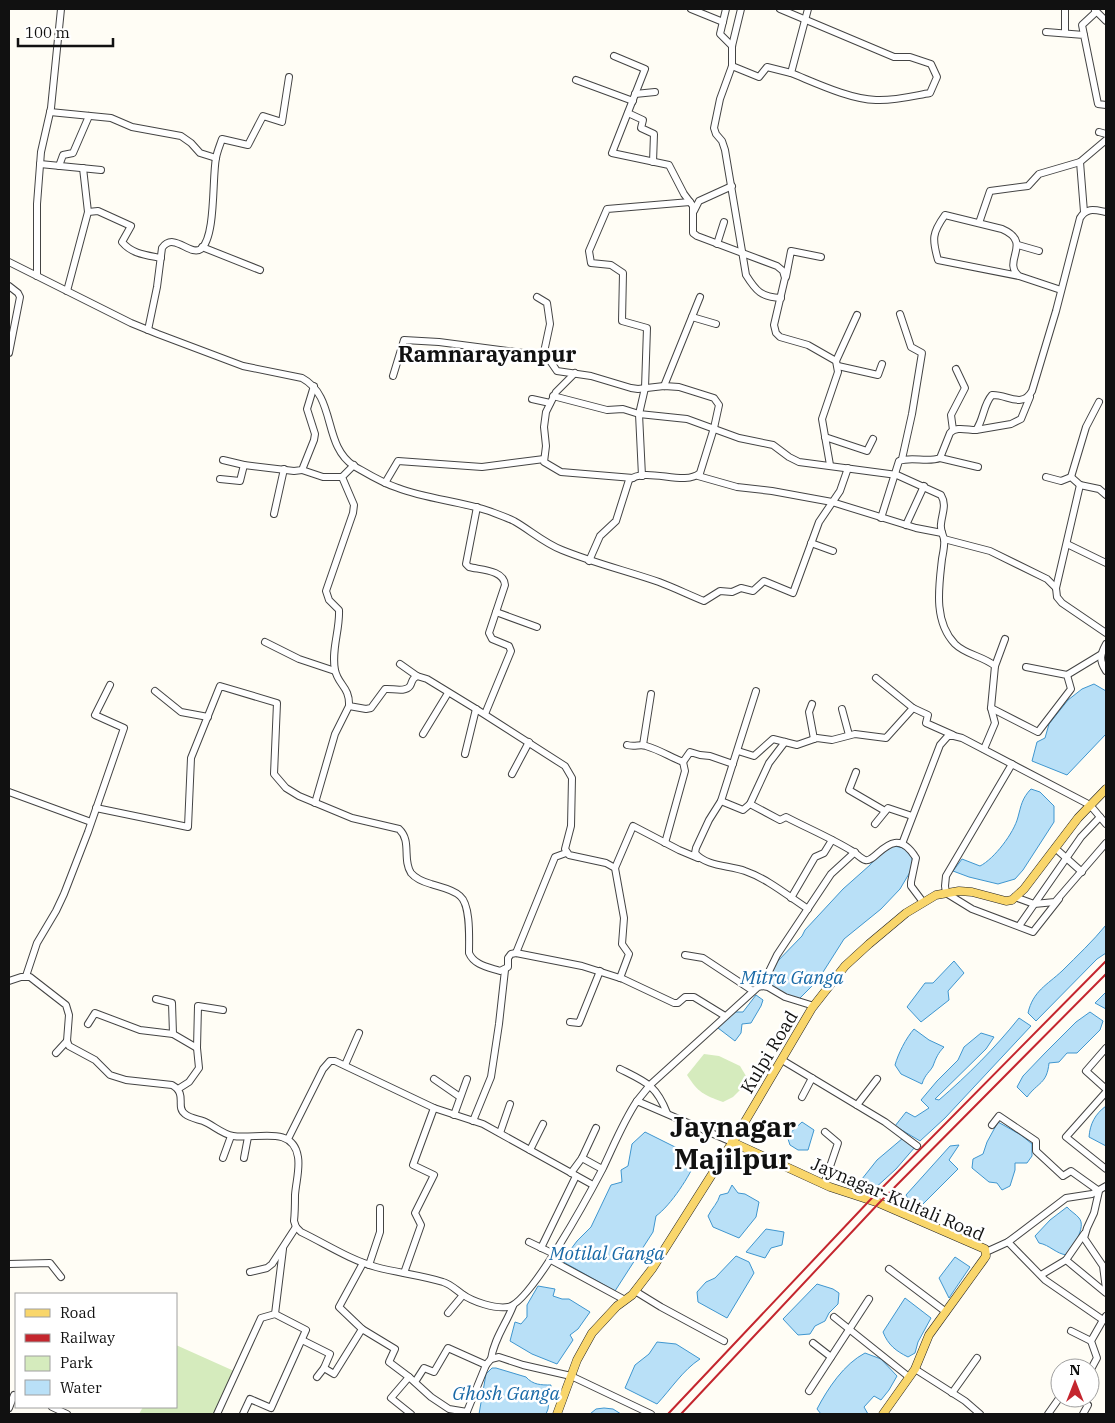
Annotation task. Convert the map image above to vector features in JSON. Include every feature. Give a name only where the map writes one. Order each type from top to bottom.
[{"type":"main road","points":[[1015,897],[1024,889],[1078,818],[1106,789]]},
{"type":"main road","name":"Kulpi Road","points":[[558,1414],[577,1360],[592,1333],[616,1306],[635,1291],[662,1254],[814,1006],[854,957],[906,913],[936,895],[959,891],[972,892],[1006,901],[1012,900],[1015,897]]},
{"type":"main road","name":"Jaynagar-Kultali Road","points":[[732,1142],[824,1184],[896,1210],[982,1247],[986,1252],[984,1259],[929,1335],[914,1369],[883,1414]]},
{"type":"street","points":[[36,276],[37,204],[41,152],[50,112],[61,9]]},
{"type":"street","points":[[692,9],[722,22]]},
{"type":"street","points":[[726,9],[720,34],[732,46]]},
{"type":"street","points":[[741,9],[732,46],[732,66],[720,99],[714,128],[725,150],[746,275],[755,290],[771,298],[781,298]]},
{"type":"street","points":[[732,66],[759,77],[767,67],[792,73],[853,96],[876,100],[930,93],[937,77],[931,64],[910,57],[894,57],[780,9]]},
{"type":"street","points":[[792,73],[808,9]]},
{"type":"street","points":[[1065,9],[1065,33]]},
{"type":"street","points":[[1106,21],[1095,10],[1082,26],[1098,104],[1106,105]]},
{"type":"street","points":[[1046,32],[1084,35]]},
{"type":"street","points":[[614,56],[645,69],[612,153],[669,166],[684,194],[693,206],[694,211]]},
{"type":"street","points":[[148,330],[157,287],[162,248],[170,242],[199,250],[211,225],[216,158],[222,139],[248,145],[263,116],[282,122],[289,77]]},
{"type":"street","points":[[576,80],[633,101]]},
{"type":"street","points":[[636,94],[655,92]]},
{"type":"street","points":[[50,112],[111,118],[139,128],[181,136],[200,153],[216,158]]},
{"type":"street","points":[[628,113],[643,120],[641,128],[654,134],[653,162]]},
{"type":"street","points":[[60,166],[63,155],[74,153],[89,116]]},
{"type":"street","points":[[979,223],[990,190],[1028,186],[1039,174],[1080,162],[1106,140]]},
{"type":"street","points":[[1080,162],[1084,212]]},
{"type":"street","points":[[40,164],[101,170]]},
{"type":"street","points":[[67,291],[88,212],[83,168]]},
{"type":"street","points":[[732,186],[699,201],[694,211],[693,233],[742,254],[777,266],[783,271],[785,278]]},
{"type":"street","points":[[642,476],[639,414],[645,388],[647,328],[622,321],[624,272],[610,265],[591,263],[589,251],[607,209],[690,202]]},
{"type":"street","points":[[976,430],[981,423],[987,401],[992,395],[998,394],[1022,400],[1029,398],[1080,218],[1084,212],[1090,210],[1106,212]]},
{"type":"street","points":[[88,212],[98,211],[131,226],[122,242],[127,248],[138,254],[161,258]]},
{"type":"street","points":[[1019,276],[1014,272],[1013,266],[1018,245],[1010,233],[945,215],[936,228],[933,244],[938,260],[1019,276],[1061,290]]},
{"type":"street","points":[[717,244],[724,222]]},
{"type":"street","points":[[1018,245],[1039,251]]},
{"type":"street","points":[[202,247],[260,270]]},
{"type":"street","points":[[821,257],[791,251],[774,325],[776,334],[780,337],[808,345],[837,364],[878,375],[882,364]]},
{"type":"street","points":[[9,262],[130,323],[243,366],[302,378],[314,386],[324,406],[340,453],[354,465],[385,483],[400,489],[477,507],[514,521],[551,545],[589,561],[658,582],[704,601],[720,591],[732,592],[741,588],[753,591],[764,581],[793,593],[822,515],[840,491],[848,468]]},
{"type":"street","points":[[9,286],[18,293],[20,302],[9,353]]},
{"type":"street","points":[[537,297],[547,303],[550,324],[544,349],[546,356],[558,371],[591,376],[631,388],[679,387],[714,398],[719,405],[714,428],[698,476]]},
{"type":"street","points":[[664,386],[700,297]]},
{"type":"street","points":[[881,518],[896,475],[897,464],[902,459],[922,353],[911,347],[900,314]]},
{"type":"street","points":[[830,465],[822,419],[838,372],[837,364],[857,315]]},
{"type":"street","points":[[692,317],[716,324]]},
{"type":"street","points":[[393,376],[404,340],[439,342],[546,356]]},
{"type":"street","points":[[953,430],[951,415],[965,388],[956,369]]},
{"type":"street","points":[[576,374],[551,400],[544,419],[546,446],[544,459],[546,465],[560,472],[632,478],[642,476],[684,478],[698,476],[737,487],[772,491],[832,502],[990,550],[1047,579],[1056,588]]},
{"type":"street","points":[[302,470],[315,434],[307,409],[314,386]]},
{"type":"street","points":[[940,458],[953,430],[976,430],[1011,424],[1020,419],[1032,391]]},
{"type":"street","points":[[532,399],[551,400],[607,410],[623,409],[639,414],[687,419],[739,438],[773,445],[789,458],[799,462],[896,475],[941,495],[944,500],[941,528],[943,536],[939,603],[941,618],[946,631],[954,643],[961,649],[989,661],[995,666]]},
{"type":"street","points":[[1071,477],[1086,427],[1099,402]]},
{"type":"street","points":[[825,436],[867,451],[873,440]]},
{"type":"street","points":[[902,459],[936,460],[940,458],[978,467]]},
{"type":"street","points":[[385,483],[398,461],[482,467],[544,459]]},
{"type":"street","points":[[223,460],[284,470],[302,470],[323,477],[342,477],[354,465]]},
{"type":"street","points":[[220,479],[240,481],[244,464]]},
{"type":"street","points":[[274,514],[284,470]]},
{"type":"street","points":[[314,803],[335,734],[349,706],[350,696],[335,670],[336,641],[340,617],[339,610],[329,600],[326,591],[353,513],[354,505],[342,477]]},
{"type":"street","points":[[1046,477],[1061,481],[1071,477]]},
{"type":"street","points":[[1071,477],[1080,485],[1099,489],[1106,495]]},
{"type":"street","points":[[589,561],[600,536],[616,521],[627,484],[632,478]]},
{"type":"street","points":[[1080,485],[1056,588],[1057,597],[1062,603],[1106,633]]},
{"type":"street","points":[[906,525],[924,486]]},
{"type":"street","points":[[477,507],[465,561],[469,567],[496,573],[505,580],[489,633],[490,636],[509,646],[511,651],[485,714]]},
{"type":"street","points":[[811,543],[833,551]]},
{"type":"street","points":[[1067,544],[1106,562]]},
{"type":"street","points":[[496,612],[538,627]]},
{"type":"street","points":[[984,749],[995,723],[991,708],[995,666],[1005,639]]},
{"type":"street","points":[[265,642],[299,659],[335,670]]},
{"type":"street","points":[[1026,667],[1067,675],[1100,654],[1106,644]]},
{"type":"street","points":[[1100,654],[1100,660],[1106,671]]},
{"type":"street","points":[[400,664],[417,676],[485,714],[565,766],[572,778],[571,826],[565,849],[566,853]]},
{"type":"street","points":[[991,708],[1038,732],[1071,689],[1067,675]]},
{"type":"street","points":[[349,706],[366,710],[371,708],[385,689],[405,689],[410,686],[413,678],[417,676]]},
{"type":"street","points":[[876,678],[913,708],[928,715],[926,723],[984,749],[1090,805],[1106,824]]},
{"type":"street","points":[[26,976],[37,943],[64,894],[124,728],[95,715],[110,685]]},
{"type":"street","points":[[96,808],[188,827],[191,758],[220,686],[277,703],[274,774],[292,792],[314,803],[352,818],[399,829],[406,840],[409,868],[412,875],[461,896],[465,904],[471,958],[476,962],[500,971],[505,970]]},
{"type":"street","points":[[155,691],[181,712],[208,717]]},
{"type":"street","points":[[704,861],[695,853],[696,848],[708,820],[721,802],[756,691]]},
{"type":"street","points":[[422,734],[448,693]]},
{"type":"street","points":[[643,745],[651,694]]},
{"type":"street","points":[[812,704],[809,712],[814,739]]},
{"type":"street","points":[[738,751],[754,756],[773,739],[797,746],[814,739],[836,739],[860,734],[886,738],[913,708]]},
{"type":"street","points":[[465,754],[476,709]]},
{"type":"street","points":[[842,709],[849,735]]},
{"type":"street","points":[[902,844],[940,746],[948,736],[954,736]]},
{"type":"street","points":[[512,774],[529,742]]},
{"type":"street","points":[[721,802],[743,810],[750,804],[769,763],[785,742]]},
{"type":"street","points":[[627,745],[635,747],[643,745],[666,753],[671,758],[683,762]]},
{"type":"street","points":[[665,843],[684,771],[683,762],[690,752],[710,756],[733,764]]},
{"type":"street","points":[[1012,764],[946,876],[946,892],[972,909],[1033,932],[1106,843]]},
{"type":"street","points":[[856,772],[849,790],[885,811]]},
{"type":"street","points":[[9,792],[91,822]]},
{"type":"street","points":[[750,804],[780,820],[786,817],[855,852],[867,861],[886,846],[902,844],[916,858],[911,882],[923,902]]},
{"type":"street","points":[[875,824],[888,808],[912,816]]},
{"type":"street","points":[[1018,926],[1081,837],[1100,817]]},
{"type":"street","points":[[620,978],[629,954],[622,944],[624,918],[615,868],[632,826],[704,861],[748,872],[808,909]]},
{"type":"street","points":[[791,898],[815,857],[824,853],[832,840]]},
{"type":"street","points":[[1055,848],[1082,872]]},
{"type":"street","points":[[9,981],[26,976],[30,977],[66,1005],[69,1015],[67,1041],[69,1046],[95,1060],[110,1075],[116,1078],[163,1083],[178,1089],[182,1111],[185,1115],[208,1123],[231,1136],[270,1135],[288,1139],[294,1145],[298,1156],[299,1169],[294,1221],[296,1227],[301,1232],[366,1264],[447,1283],[463,1295],[474,1300],[496,1306],[512,1306],[518,1302],[552,1257],[602,1169],[626,1118],[637,1101],[650,1084],[753,991],[762,986],[777,955],[831,874],[855,852]]},
{"type":"street","points":[[516,953],[555,857],[566,853],[606,862],[615,868]]},
{"type":"street","points":[[1015,897],[1034,904],[1055,902],[1059,899]]},
{"type":"street","points":[[473,1121],[491,1077],[505,970],[508,967],[508,958],[511,954],[516,953],[569,962],[600,971],[620,978],[674,1003],[678,1003],[685,997],[694,997],[725,1016]]},
{"type":"street","points":[[685,955],[703,958],[753,991]]},
{"type":"street","points":[[570,1022],[579,1023],[600,971]]},
{"type":"street","points":[[762,986],[794,1000],[814,1006]]},
{"type":"street","points":[[156,999],[172,1003],[172,1034]]},
{"type":"street","points":[[178,1089],[190,1082],[199,1068],[197,1048],[198,1006],[222,1010]]},
{"type":"street","points":[[88,1024],[95,1013],[140,1030],[172,1034],[197,1048]]},
{"type":"street","points":[[345,1065],[359,1033]]},
{"type":"street","points":[[56,1053],[67,1041]]},
{"type":"street","points":[[1106,1048],[1086,1071],[1106,1091],[1066,1137],[1106,1169]]},
{"type":"street","points":[[782,1060],[886,1122],[916,1146]]},
{"type":"street","points":[[288,1139],[326,1064],[330,1061],[335,1061],[434,1108],[473,1121],[500,1133],[593,1185]]},
{"type":"street","points":[[620,1069],[650,1084],[658,1094],[667,1112]]},
{"type":"street","points":[[802,1097],[812,1078]]},
{"type":"street","points":[[434,1079],[460,1097]]},
{"type":"street","points":[[857,1105],[877,1079]]},
{"type":"street","points":[[454,1115],[467,1080]]},
{"type":"street","points":[[637,1101],[667,1112],[732,1142]]},
{"type":"street","points":[[500,1133],[510,1104]]},
{"type":"street","points":[[404,1273],[421,1225],[415,1213],[434,1175],[413,1165],[434,1108]]},
{"type":"street","points":[[992,1125],[999,1116],[1036,1141],[1036,1151],[1063,1176],[1071,1170],[1099,1191]]},
{"type":"street","points":[[530,1150],[543,1124]]},
{"type":"street","points":[[541,1248],[596,1128]]},
{"type":"street","points":[[824,1184],[838,1144],[825,1132]]},
{"type":"street","points":[[223,1158],[231,1136]]},
{"type":"street","points":[[244,1158],[248,1136]]},
{"type":"street","points":[[582,1158],[602,1169]]},
{"type":"street","points":[[986,1252],[1008,1242],[1066,1198],[1092,1194],[1106,1186]]},
{"type":"street","points":[[1040,1275],[1066,1260],[1085,1233],[1094,1213],[1099,1191]]},
{"type":"street","points":[[380,1208],[380,1232],[366,1264],[339,1307],[362,1330],[395,1349],[389,1362],[431,1397],[449,1409],[466,1413],[486,1365],[491,1359],[494,1343],[505,1324],[512,1306]]},
{"type":"street","points":[[250,1272],[267,1268],[272,1264],[296,1227]]},
{"type":"street","points":[[1085,1233],[1086,1243],[1103,1266],[1106,1289]]},
{"type":"street","points":[[529,1242],[625,1300]]},
{"type":"street","points":[[1008,1242],[1040,1275],[1104,1318],[1091,1341]]},
{"type":"street","points":[[275,1314],[283,1247]]},
{"type":"street","points":[[1066,1260],[1106,1293]]},
{"type":"street","points":[[9,1264],[50,1263],[61,1277]]},
{"type":"street","points":[[889,1269],[946,1312]]},
{"type":"street","points":[[635,1291],[662,1308],[724,1341]]},
{"type":"street","points":[[448,1313],[463,1295]]},
{"type":"street","points":[[809,1392],[869,1299]]},
{"type":"street","points":[[217,1414],[262,1318],[275,1314],[306,1330],[270,1408],[250,1399],[243,1414]]},
{"type":"street","points":[[834,1317],[909,1377]]},
{"type":"street","points":[[324,1368],[334,1374],[362,1330]]},
{"type":"street","points":[[1071,1331],[1091,1341],[1097,1358]]},
{"type":"street","points":[[302,1340],[330,1354],[324,1368],[317,1377]]},
{"type":"street","points":[[813,1343],[831,1357]]},
{"type":"street","points":[[415,1382],[424,1368],[434,1372],[448,1348],[486,1365]]},
{"type":"street","points":[[491,1359],[499,1357],[523,1365],[571,1376],[651,1414]]},
{"type":"street","points":[[952,1393],[977,1358]]},
{"type":"street","points":[[914,1369],[952,1393],[980,1414]]},
{"type":"street","points":[[409,1377],[391,1398],[411,1414]]},
{"type":"street","points":[[9,1408],[13,1395]]},
{"type":"street","points":[[54,1408],[67,1414]]},
{"type":"green space","points":[[704,1054],[719,1056],[740,1066],[749,1081],[733,1097],[723,1102],[706,1095],[694,1085],[687,1075]]},
{"type":"green space","points":[[178,1346],[234,1371],[214,1414],[139,1414],[142,1408],[178,1408]]},
{"type":"water","points":[[1094,684],[1106,691],[1106,734],[1067,775],[1032,761],[1037,742],[1045,738],[1049,724],[1068,700],[1082,689]]},
{"type":"water","points":[[1031,789],[1040,792],[1054,806],[1054,822],[1023,870],[1015,879],[998,884],[953,871],[962,859],[980,866],[997,852],[1008,838],[1016,823],[1024,799]]},
{"type":"water","name":"Mitra Ganga","points":[[894,846],[904,848],[912,858],[913,867],[900,889],[881,909],[844,939],[818,980],[798,1000],[773,989],[767,983],[772,967],[843,889],[870,865],[880,853]]},
{"type":"water","points":[[1106,925],[1106,953],[1097,959],[1036,1021],[1028,1013],[1033,999]]},
{"type":"water","points":[[954,961],[964,973],[948,991],[949,1000],[921,1022],[907,1007],[925,983],[933,983]]},
{"type":"water","points":[[1106,992],[1106,1009],[1095,1003]]},
{"type":"water","points":[[756,995],[763,1000],[761,1006],[751,1023],[742,1024],[741,1033],[735,1041],[718,1028],[732,1012],[743,1012]]},
{"type":"water","points":[[1090,1012],[1103,1021],[1100,1030],[1077,1053],[1067,1053],[1059,1062],[1049,1063],[1044,1079],[1027,1097],[1017,1087],[1023,1076],[1076,1022]]},
{"type":"water","points":[[1019,1018],[1031,1026],[945,1118],[920,1141],[895,1126],[906,1112],[915,1117],[929,1108],[921,1100],[958,1060],[964,1047],[981,1033],[994,1037],[986,1049],[935,1099],[939,1100],[971,1071]]},
{"type":"water","points":[[914,1029],[929,1040],[944,1047],[922,1084],[901,1074],[895,1065],[903,1046]]},
{"type":"water","points":[[1106,1106],[1106,1146],[1089,1137],[1094,1120]]},
{"type":"water","points":[[802,1122],[814,1130],[808,1150],[798,1150],[790,1145],[787,1136]]},
{"type":"water","points":[[998,1122],[1021,1135],[1032,1144],[1032,1156],[1027,1163],[1015,1163],[1010,1186],[1002,1190],[997,1183],[989,1182],[972,1168],[973,1159],[983,1154]]},
{"type":"water","name":"Motilal Ganga","points":[[645,1132],[697,1158],[680,1190],[656,1216],[653,1232],[615,1291],[558,1259],[571,1249],[591,1227],[611,1185],[622,1182],[621,1170],[628,1166],[632,1144]]},
{"type":"water","points":[[903,1138],[915,1147],[896,1169],[873,1190],[858,1184],[877,1160]]},
{"type":"water","points":[[959,1145],[949,1160],[958,1169],[918,1209],[911,1204],[906,1195],[950,1146]]},
{"type":"water","points":[[732,1185],[738,1193],[745,1194],[759,1202],[756,1217],[739,1238],[713,1227],[708,1216],[720,1195],[728,1193]]},
{"type":"water","points":[[1067,1207],[1079,1218],[1081,1227],[1078,1237],[1067,1255],[1039,1243],[1035,1236],[1050,1220]]},
{"type":"water","points":[[766,1229],[784,1232],[782,1245],[771,1248],[765,1258],[746,1252]]},
{"type":"water","points":[[736,1256],[749,1262],[754,1273],[727,1318],[698,1302],[697,1292],[706,1282],[715,1278]]},
{"type":"water","points":[[955,1257],[970,1267],[949,1298],[939,1278]]},
{"type":"water","points":[[817,1284],[839,1293],[838,1304],[829,1313],[825,1321],[815,1326],[810,1334],[798,1335],[783,1319]]},
{"type":"water","points":[[538,1286],[555,1289],[553,1296],[569,1299],[590,1312],[578,1329],[570,1335],[573,1340],[557,1364],[532,1354],[510,1341],[515,1322],[521,1324],[527,1317],[527,1305]]},
{"type":"water","points":[[905,1298],[931,1318],[918,1342],[915,1353],[908,1357],[887,1341],[883,1332]]},
{"type":"water","points":[[657,1342],[676,1344],[700,1359],[683,1374],[657,1404],[625,1388],[635,1365],[649,1354]]},
{"type":"water","points":[[865,1353],[881,1359],[897,1376],[889,1390],[881,1400],[874,1396],[864,1407],[868,1414],[821,1414],[817,1409],[831,1385],[850,1363]]},
{"type":"water","name":"Ghosh Ganga","points":[[492,1368],[526,1377],[531,1382],[537,1384],[551,1385],[546,1414],[479,1414],[486,1374]]},
{"type":"water","points":[[596,1409],[613,1409],[621,1414],[590,1414]]},
{"type":"railway","points":[[668,1414],[870,1200],[1106,961]]},
{"type":"railway","points":[[681,1414],[879,1203],[1106,974]]},
{"type":"district","name":"Ramnarayanpur","points":[[487,353]]},
{"type":"district","name":"Jaynagar Majilpur","points":[[733,1142]]}]
